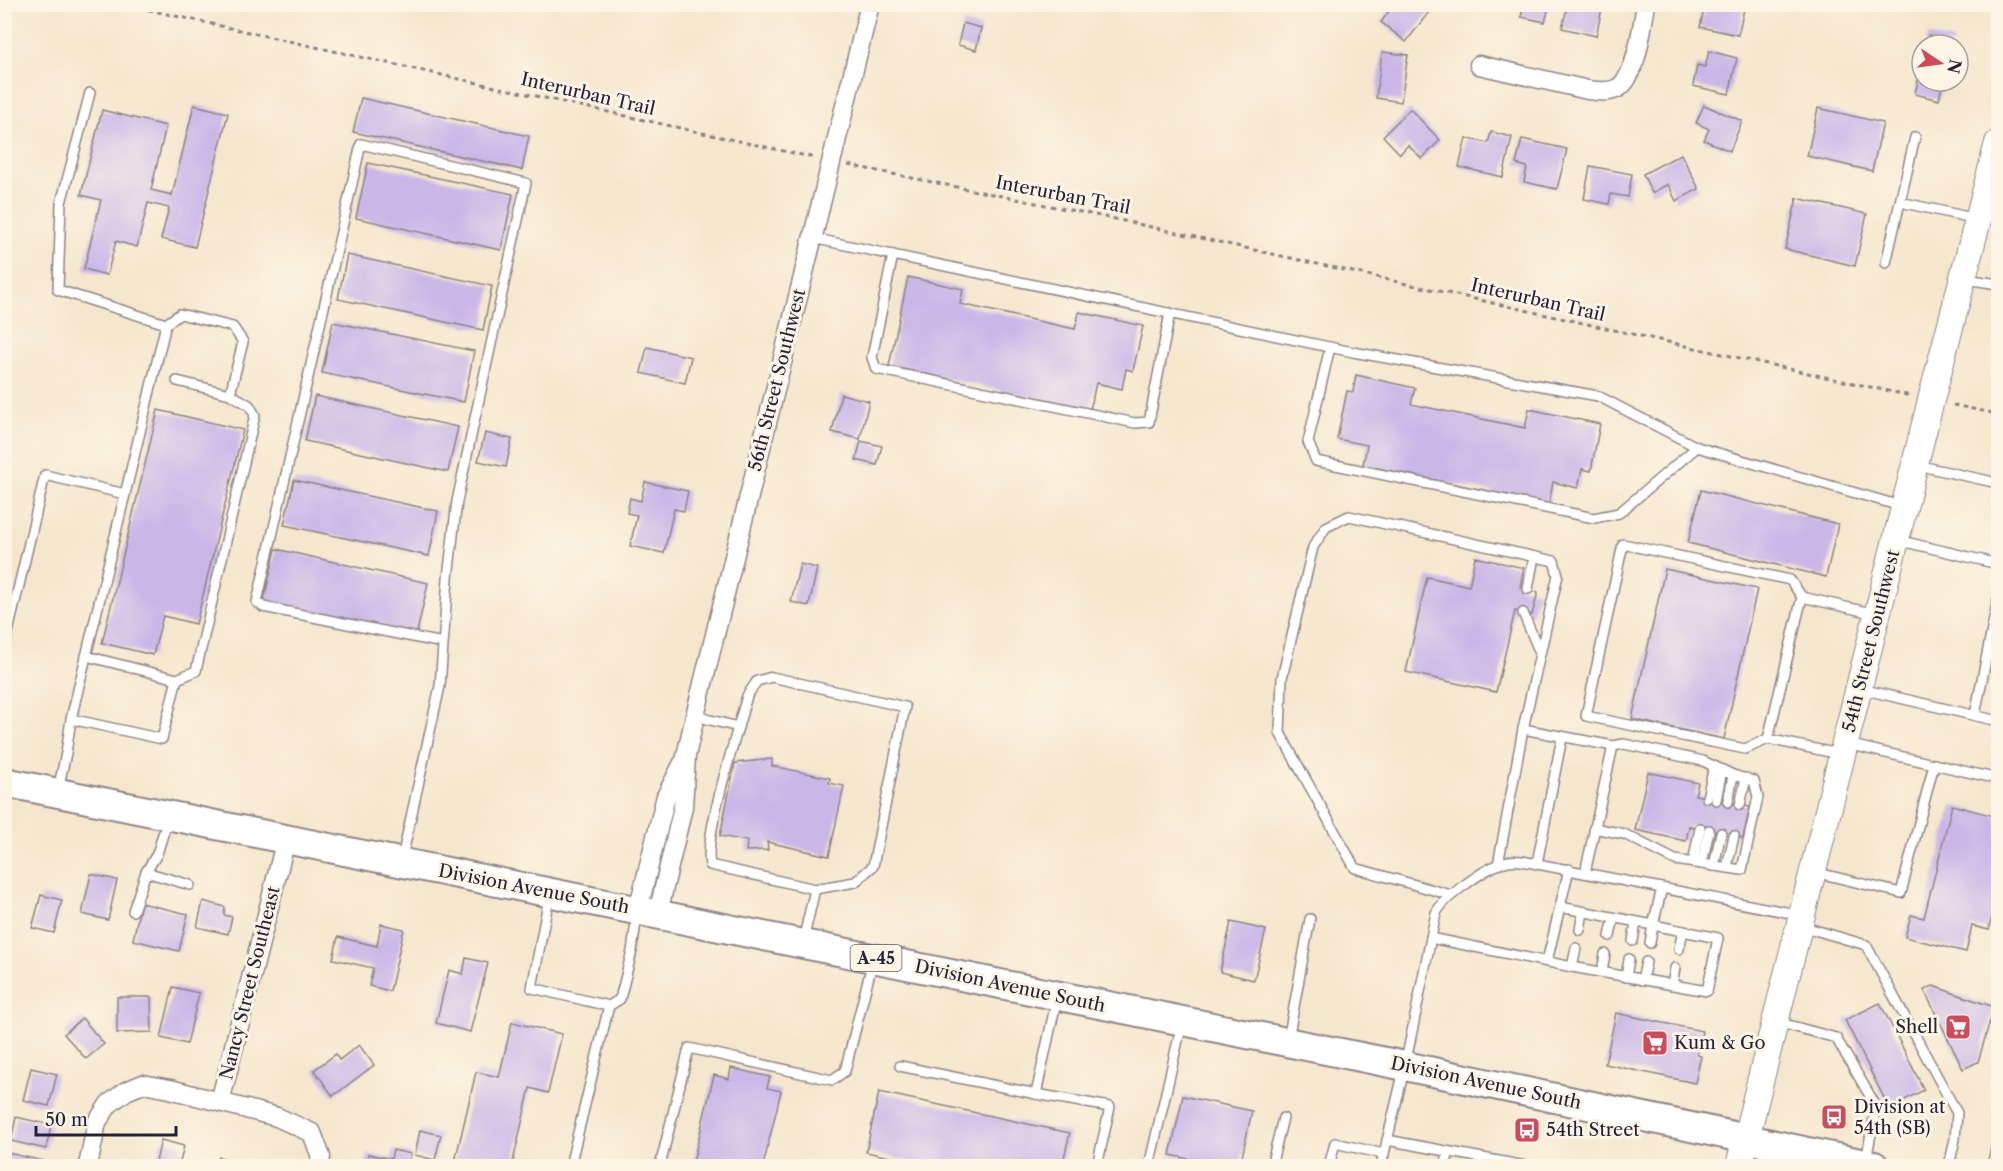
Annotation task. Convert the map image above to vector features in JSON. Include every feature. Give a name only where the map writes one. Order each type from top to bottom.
[{"type":"main road","name":"54th Street Southwest","points":[[1739,1167],[1799,920],[1998,143]]},
{"type":"main road","name":"Division Avenue South","points":[[4,782],[1406,1066],[1869,1166]]},
{"type":"street","name":"56th Street Southwest","points":[[648,911],[684,801],[684,771],[695,716],[870,4]]},
{"type":"street","points":[[1479,65],[1588,90],[1606,91],[1619,88],[1625,83],[1632,68],[1646,4]]},
{"type":"street","name":"Nancy Street Southeast","points":[[286,839],[220,1102],[277,1117],[312,1133],[321,1156],[319,1167]]},
{"type":"street","points":[[88,1167],[97,1122],[110,1104],[126,1091],[142,1084],[220,1102]]},
{"type":"lane","points":[[90,93],[61,203],[58,290],[166,324]]},
{"type":"lane","points":[[1886,263],[1915,137]]},
{"type":"lane","points":[[400,863],[440,686],[448,579],[457,501],[526,183],[361,144],[257,602],[263,607],[443,643]]},
{"type":"lane","points":[[1900,202],[1979,219]]},
{"type":"lane","points":[[812,238],[1330,347],[1598,396],[1697,447],[1906,507]]},
{"type":"lane","points":[[893,255],[872,357],[876,369],[1135,423],[1149,422],[1170,313]]},
{"type":"lane","points":[[1963,279],[1998,284]]},
{"type":"lane","points":[[57,792],[71,718],[166,324],[180,314],[233,327],[243,342],[230,394]]},
{"type":"lane","points":[[1330,347],[1308,442],[1316,461],[1594,518],[1619,513],[1697,447]]},
{"type":"lane","points":[[86,656],[177,679],[196,671],[255,416],[249,405],[230,394],[177,381]]},
{"type":"lane","points":[[1916,465],[1998,483]]},
{"type":"lane","points":[[4,649],[45,475],[125,494]]},
{"type":"lane","points":[[1451,894],[1355,867],[1280,733],[1282,678],[1313,547],[1326,527],[1349,516],[1554,561],[1558,575],[1523,729],[1498,865]]},
{"type":"lane","points":[[1898,540],[1998,564]]},
{"type":"lane","points":[[1878,614],[1802,597],[1790,580],[1623,544],[1586,716],[1744,749],[1768,739],[1934,764],[1998,780]]},
{"type":"lane","points":[[1528,589],[1534,557]]},
{"type":"lane","points":[[1768,739],[1802,597]]},
{"type":"lane","points":[[1975,715],[1998,599]]},
{"type":"lane","points":[[1523,613],[1540,653]]},
{"type":"lane","points":[[772,677],[906,707],[873,866],[855,882],[815,889],[710,866],[707,854],[747,696],[758,681],[772,677]]},
{"type":"lane","points":[[71,718],[162,739],[177,679]]},
{"type":"lane","points":[[1859,689],[1998,721]]},
{"type":"lane","points":[[695,716],[738,727]]},
{"type":"lane","points":[[1523,729],[1612,746],[1624,744],[1703,761],[1754,781],[1758,797],[1742,870],[1674,860],[1624,834],[1594,828]]},
{"type":"lane","points":[[1536,863],[1562,738]]},
{"type":"lane","points":[[1585,873],[1612,746]]},
{"type":"lane","points":[[1812,871],[1901,893],[1934,764]]},
{"type":"lane","points":[[1711,799],[1718,768]]},
{"type":"lane","points":[[1728,802],[1733,774]]},
{"type":"lane","points":[[1740,805],[1746,778]]},
{"type":"lane","points":[[133,911],[146,872],[157,854],[169,815]]},
{"type":"lane","points":[[1697,863],[1704,829]]},
{"type":"lane","points":[[1714,866],[1721,833]]},
{"type":"lane","points":[[1727,867],[1734,836]]},
{"type":"lane","points":[[1381,1167],[1406,1066],[1439,906],[1451,894],[1498,865],[1513,860],[1662,888],[1799,920],[1866,945],[1957,1113],[1955,1139],[1949,1167]]},
{"type":"lane","points":[[1547,961],[1569,869]]},
{"type":"lane","points":[[146,872],[190,885]]},
{"type":"lane","points":[[1650,943],[1662,888]]},
{"type":"lane","points":[[802,943],[815,889]]},
{"type":"lane","points":[[550,892],[532,988],[609,1006]]},
{"type":"lane","points":[[1431,938],[1707,992],[1718,938],[1560,907]]},
{"type":"lane","points":[[570,1167],[609,1006],[620,999],[632,951],[648,911]]},
{"type":"lane","points":[[1580,930],[1583,912]]},
{"type":"lane","points":[[1610,936],[1614,918]]},
{"type":"lane","points":[[1288,1043],[1310,919]]},
{"type":"lane","points":[[1633,941],[1636,922]]},
{"type":"lane","points":[[1679,949],[1683,931]]},
{"type":"lane","points":[[1572,967],[1576,948]]},
{"type":"lane","points":[[1602,972],[1605,954]]},
{"type":"lane","points":[[660,1167],[689,1048],[832,1080],[845,1071],[873,958]]},
{"type":"lane","points":[[1626,977],[1629,959]]},
{"type":"lane","points":[[1642,980],[1646,962]]},
{"type":"lane","points":[[1672,985],[1675,968]]},
{"type":"lane","points":[[1036,1094],[1058,996]]},
{"type":"lane","points":[[1149,1167],[1182,1021]]},
{"type":"lane","points":[[1774,1021],[1836,1038],[1876,1106],[1869,1166]]},
{"type":"lane","points":[[900,1066],[1110,1107],[1097,1167]]},
{"type":"lane","points":[[1271,1167],[1283,1118]]},
{"type":"lane","points":[[1388,1140],[1525,1167]]},
{"type":"lane","points":[[1992,1167],[1998,1141]]},
{"type":"lane","points":[[1329,1167],[1335,1143],[1384,1154]]},
{"type":"lane","points":[[1445,1167],[1449,1152]]},
{"type":"path","name":"Interurban Trail","points":[[122,4],[831,162],[1115,219],[1998,414]]},
{"type":"building","points":[[1394,4],[1419,4],[1429,12],[1406,42],[1381,22]]},
{"type":"building","points":[[1524,4],[1550,4],[1545,22],[1521,17]]},
{"type":"building","points":[[1568,4],[1603,4],[1596,36],[1562,28]]},
{"type":"building","points":[[1847,4],[1866,4],[1865,10]]},
{"type":"building","points":[[1705,5],[1745,5],[1738,35],[1700,27]]},
{"type":"building","points":[[963,23],[981,28],[976,50],[958,45]]},
{"type":"building","points":[[1709,51],[1737,58],[1729,94],[1693,86],[1697,65],[1705,67]]},
{"type":"building","points":[[1382,52],[1408,55],[1401,102],[1376,98]]},
{"type":"building","points":[[1915,93],[1940,93],[1939,100]]},
{"type":"building","points":[[361,98],[529,136],[522,170],[353,132]]},
{"type":"building","points":[[194,105],[228,113],[195,247],[161,239],[169,208],[148,203],[137,247],[116,241],[107,275],[84,269],[101,200],[81,195],[102,110],[166,126],[151,190],[172,195]]},
{"type":"building","points":[[1704,105],[1742,121],[1730,151],[1704,140],[1709,129],[1696,123]]},
{"type":"building","points":[[1818,108],[1883,123],[1872,171],[1807,156]]},
{"type":"building","points":[[1410,109],[1440,140],[1422,159],[1408,145],[1400,154],[1383,136]]},
{"type":"building","points":[[1491,132],[1512,137],[1503,177],[1459,167],[1466,138],[1488,143]]},
{"type":"building","points":[[1522,139],[1567,149],[1557,189],[1524,182],[1527,167],[1516,164]]},
{"type":"building","points":[[1681,154],[1699,189],[1676,201],[1668,184],[1652,193],[1643,174]]},
{"type":"building","points":[[368,163],[513,194],[501,250],[356,218]]},
{"type":"building","points":[[1590,166],[1632,174],[1628,197],[1611,194],[1609,204],[1584,199]]},
{"type":"building","points":[[1797,198],[1867,214],[1855,266],[1785,249]]},
{"type":"building","points":[[347,255],[492,286],[483,330],[338,299]]},
{"type":"building","points":[[908,277],[963,289],[960,304],[1075,329],[1079,312],[1143,326],[1133,371],[1126,369],[1122,389],[1096,383],[1090,410],[889,366]]},
{"type":"building","points":[[333,322],[474,351],[464,402],[322,373]]},
{"type":"building","points":[[647,347],[691,357],[685,383],[641,373]]},
{"type":"building","points":[[1356,375],[1415,388],[1411,404],[1525,428],[1529,409],[1600,424],[1591,471],[1582,469],[1578,488],[1553,482],[1549,504],[1363,465],[1367,445],[1337,439],[1347,391],[1353,392]]},
{"type":"building","points":[[841,394],[869,401],[860,439],[832,432]]},
{"type":"building","points":[[315,396],[458,427],[448,472],[305,441]]},
{"type":"building","points":[[158,410],[243,430],[196,624],[163,616],[153,655],[102,643]]},
{"type":"building","points":[[485,433],[512,439],[506,467],[478,461]]},
{"type":"building","points":[[861,441],[882,446],[877,465],[856,460]]},
{"type":"building","points":[[294,480],[438,511],[429,556],[284,525]]},
{"type":"building","points":[[645,482],[688,491],[684,511],[674,509],[664,553],[630,546],[637,515],[627,513],[630,498],[641,501]]},
{"type":"building","points":[[1701,490],[1838,524],[1826,577],[1688,543]]},
{"type":"building","points":[[276,549],[428,583],[416,637],[263,603]]},
{"type":"building","points":[[1475,557],[1524,568],[1520,587],[1538,592],[1532,615],[1515,611],[1496,692],[1406,672],[1427,577],[1469,586]]},
{"type":"building","points":[[800,564],[817,568],[809,606],[791,602]]},
{"type":"building","points":[[1665,569],[1757,589],[1724,739],[1632,719]]},
{"type":"building","points":[[772,759],[772,766],[830,778],[829,783],[844,786],[829,856],[767,842],[768,850],[746,851],[747,841],[720,836],[735,763]]},
{"type":"building","points":[[1648,772],[1698,783],[1695,795],[1750,807],[1743,838],[1689,826],[1686,841],[1635,830]]},
{"type":"building","points":[[1952,805],[1998,817],[1998,891],[1989,930],[1972,926],[1966,952],[1905,937],[1911,915],[1924,918]]},
{"type":"building","points":[[91,874],[117,880],[108,920],[82,914]]},
{"type":"building","points":[[41,895],[62,900],[54,933],[32,928]]},
{"type":"building","points":[[203,901],[225,907],[224,915],[232,917],[228,934],[197,927]]},
{"type":"building","points":[[141,903],[188,914],[179,951],[133,940]]},
{"type":"building","points":[[1231,922],[1266,930],[1254,980],[1220,972]]},
{"type":"building","points":[[381,924],[404,929],[390,991],[369,986],[373,968],[333,959],[338,937],[377,946]]},
{"type":"building","points":[[466,958],[488,963],[470,1032],[436,1023],[449,970],[463,974]]},
{"type":"building","points":[[1933,986],[1994,1007],[1978,1062],[1963,1069],[1924,990]]},
{"type":"building","points":[[173,987],[199,993],[187,1044],[161,1038]]},
{"type":"building","points":[[117,997],[151,997],[152,1032],[117,1033]]},
{"type":"building","points":[[1880,1003],[1924,1090],[1889,1108],[1845,1020]]},
{"type":"building","name":"Kum & Go","points":[[1616,1013],[1702,1031],[1697,1055],[1701,1056],[1695,1083],[1605,1064]]},
{"type":"building","points":[[82,1018],[104,1044],[86,1059],[64,1034]]},
{"type":"building","points":[[512,1022],[562,1034],[548,1093],[530,1088],[512,1166],[454,1166],[476,1072],[499,1077]]},
{"type":"building","points":[[359,1045],[374,1065],[333,1096],[314,1070],[336,1054],[339,1060]]},
{"type":"building","points":[[31,1068],[57,1074],[49,1106],[23,1100]]},
{"type":"building","points":[[731,1068],[770,1077],[767,1088],[781,1091],[763,1166],[692,1166],[714,1075],[729,1079]]},
{"type":"building","points":[[879,1092],[1070,1133],[1062,1166],[931,1166],[866,1152]]},
{"type":"building","points":[[1183,1096],[1252,1111],[1240,1166],[1223,1166],[1170,1155]]},
{"type":"building","points":[[16,1117],[51,1125],[46,1149],[11,1141]]},
{"type":"building","points":[[420,1130],[441,1135],[435,1160],[415,1155]]},
{"type":"building","points":[[161,1140],[184,1146],[179,1166],[155,1166]]},
{"type":"building","points":[[393,1150],[411,1154],[408,1166],[366,1166],[368,1154],[391,1159]]},
{"type":"building","points":[[4,1152],[43,1161],[42,1166],[4,1166]]},
{"type":"building","points":[[219,1157],[256,1166],[217,1166]]},
{"type":"place","name":"Shell","points":[[1958,1027]]},
{"type":"place","name":"Kum & Go","points":[[1655,1043]]},
{"type":"place","name":"Division at 54th (SB)","points":[[1834,1117]]},
{"type":"place","name":"54th Street","points":[[1527,1130]]}]
